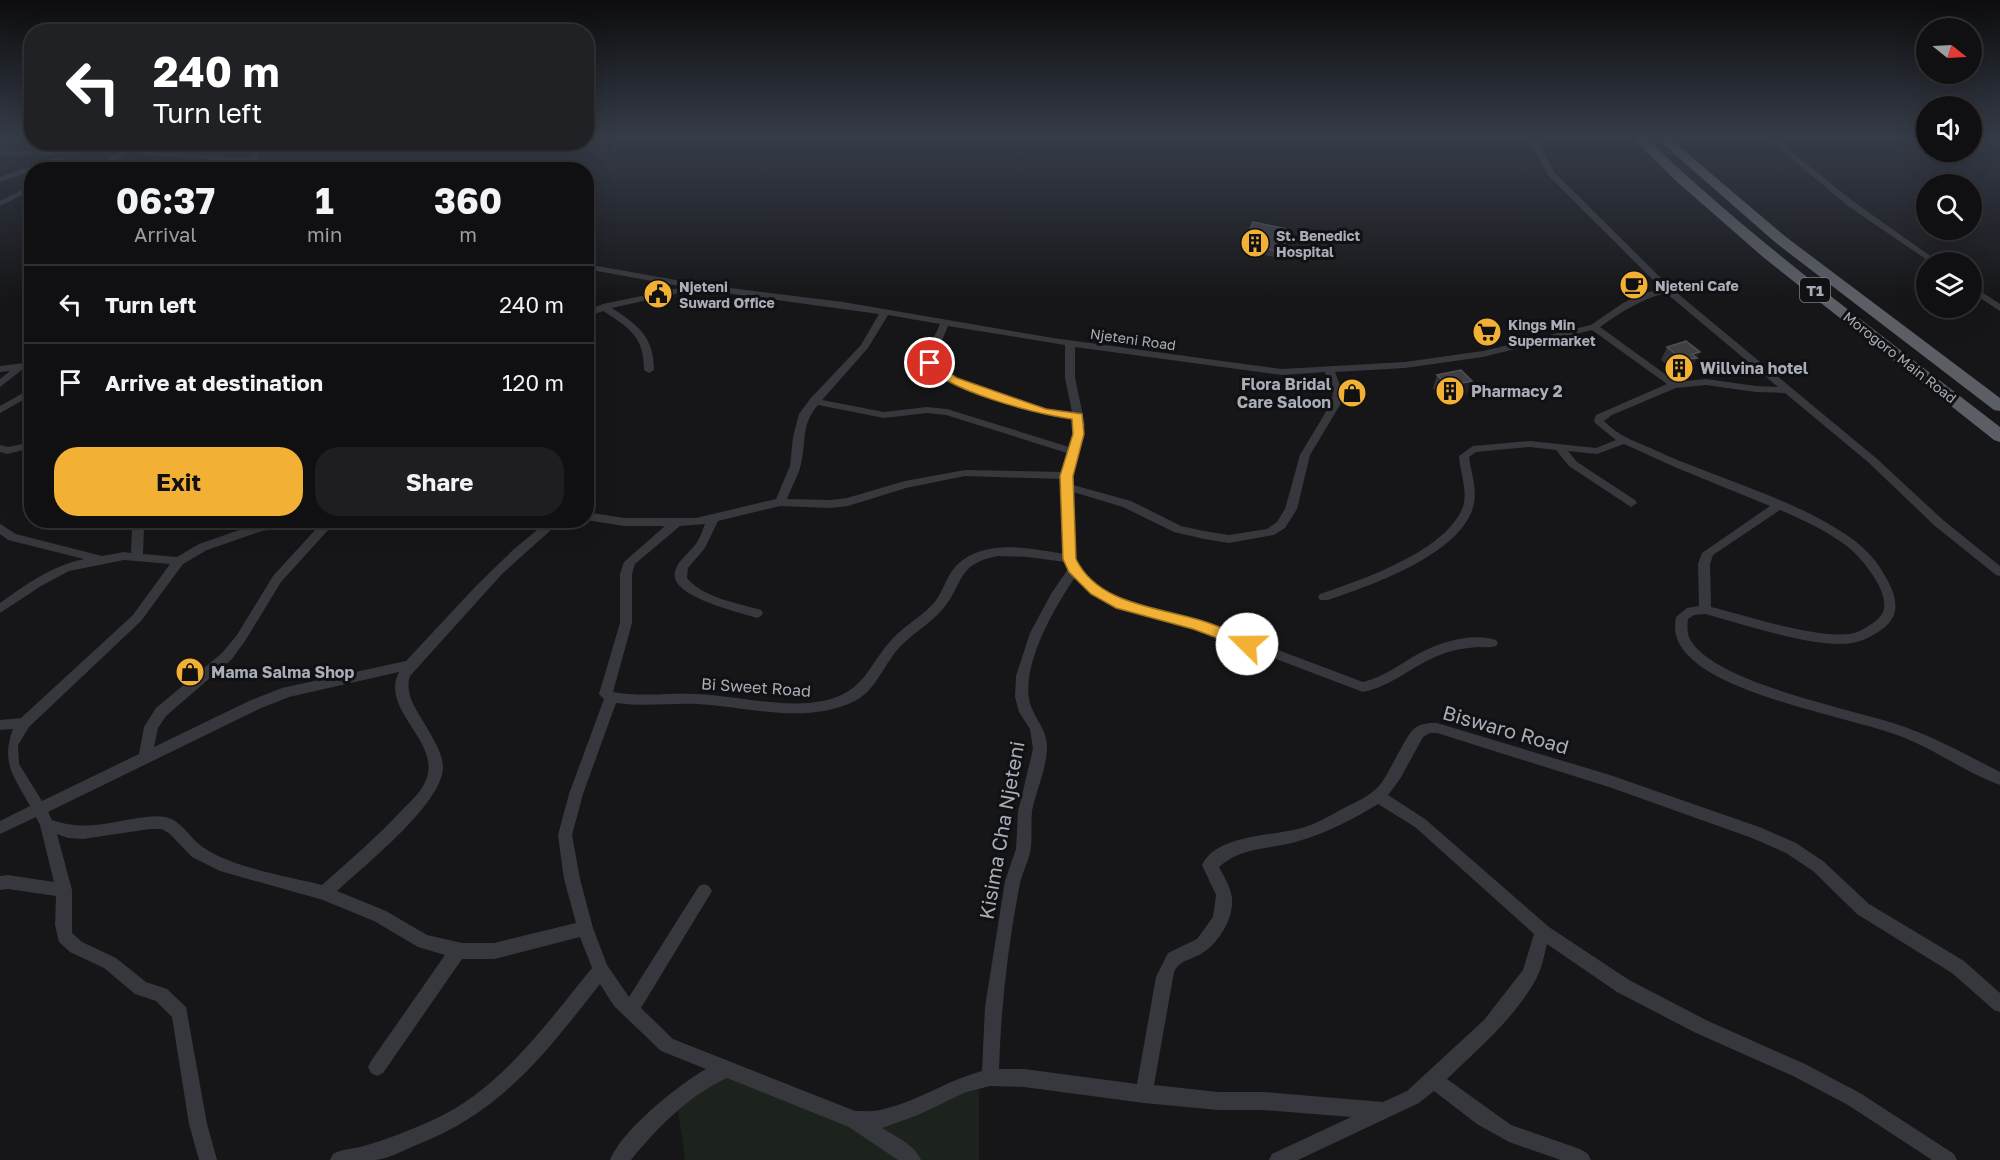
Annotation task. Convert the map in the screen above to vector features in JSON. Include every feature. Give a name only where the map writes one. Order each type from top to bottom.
[{"type":"highway","name":"Morogoro Main Road","points":[[1695,191],[1747,236],[2000,436]]},
{"type":"highway","name":"Morogoro Main Road","points":[[1724,191],[1781,240],[2000,406]]},
{"type":"street","points":[[0,204],[4,199],[20,191]]},
{"type":"street","points":[[1570,191],[1668,290],[1872,460],[1939,523],[2000,572]]},
{"type":"street","points":[[1835,191],[1921,252]]},
{"type":"street","name":"Njeteni Road","points":[[594,268],[698,287],[885,312],[1070,344],[1282,372],[1405,365],[1484,354],[1594,327],[1647,295],[1668,290]]},
{"type":"street","points":[[594,311],[698,287]]},
{"type":"street","points":[[1982,296],[2000,308]]},
{"type":"street","points":[[603,307],[625,320],[644,340],[650,352],[649,370]]},
{"type":"street","points":[[780,502],[795,465],[798,437],[804,414],[865,346],[885,312]]},
{"type":"street","points":[[945,323],[931,355],[930,363],[935,369],[953,380],[1038,410],[1058,415],[1078,416]]},
{"type":"street","points":[[1594,327],[1674,385]]},
{"type":"street","points":[[1070,344],[1070,378],[1080,425],[1067,481],[1072,564],[1096,591],[1121,605],[1197,624],[1363,687],[1371,686],[1400,672],[1424,657],[1478,641],[1492,643]]},
{"type":"street","points":[[0,369],[24,366]]},
{"type":"street","points":[[0,384],[20,367]]},
{"type":"street","points":[[594,517],[624,522],[713,519],[749,508],[780,502],[831,504],[848,502],[906,485],[965,473],[1067,481],[1126,504],[1178,529],[1229,538],[1253,537],[1270,532],[1281,525],[1291,509],[1305,455],[1335,405],[1338,394],[1329,370]]},
{"type":"street","points":[[1789,390],[1756,389],[1706,382],[1674,385],[1600,417],[1602,425],[1655,455],[1779,505],[1832,530],[1855,544],[1871,562],[1887,591],[1891,603],[1890,614],[1878,626],[1852,638],[1829,639],[1706,610],[1691,611],[1682,617],[1680,628],[1686,646],[1711,666],[1761,690],[1899,730],[1947,751],[2000,780]]},
{"type":"street","points":[[0,410],[24,396]]},
{"type":"street","points":[[0,397],[12,403]]},
{"type":"street","points":[[814,401],[884,415],[927,410],[947,412],[1074,452]]},
{"type":"street","points":[[0,417],[12,409],[12,403]]},
{"type":"street","points":[[1324,597],[1377,578],[1436,545],[1456,528],[1467,509],[1469,500],[1464,456],[1467,452],[1484,447],[1530,444],[1597,451],[1625,440]]},
{"type":"street","points":[[1558,446],[1574,464],[1631,503]]},
{"type":"street","points":[[0,448],[7,451],[24,447]]},
{"type":"street","points":[[1706,610],[1704,564],[1708,553],[1779,505]]},
{"type":"street","points":[[713,519],[701,545],[680,572],[680,579],[686,587],[700,595],[757,613]]},
{"type":"street","points":[[677,522],[639,553],[628,568],[626,623],[606,694],[611,697],[576,794],[565,835],[572,879],[585,928],[601,970],[630,1010],[667,1045],[855,1120],[912,1160]]},
{"type":"street","points":[[0,528],[12,537],[105,561]]},
{"type":"street","points":[[138,528],[138,556]]},
{"type":"street","points":[[205,1159],[180,1012],[161,995],[141,988],[110,963],[76,947],[65,937],[64,890],[44,817],[12,764],[11,744],[24,723],[137,618],[179,561],[203,547],[252,528]]},
{"type":"street","points":[[145,758],[151,727],[161,712],[227,656],[241,638],[277,579],[323,528]]},
{"type":"street","points":[[324,892],[411,810],[435,778],[436,766],[432,752],[402,694],[401,680],[410,665],[500,569],[547,528]]},
{"type":"street","name":"Bi Sweet Road","points":[[611,697],[733,701],[793,709],[822,707],[850,698],[865,687],[893,646],[937,608],[959,569],[973,557],[988,553],[1008,552],[1072,564]]},
{"type":"street","points":[[0,609],[66,567],[138,556],[179,561]]},
{"type":"street","name":"Kisima Cha Njeteni","points":[[990,1077],[993,1007],[1013,880],[1023,849],[1024,812],[1040,749],[1037,728],[1026,712],[1022,697],[1023,676],[1036,633],[1072,564]]},
{"type":"street","points":[[0,828],[44,817],[145,758],[254,705],[287,692],[410,665]]},
{"type":"street","points":[[0,725],[24,723]]},
{"type":"street","name":"Biswaro Road","points":[[1144,1094],[1164,976],[1169,962],[1177,955],[1197,948],[1208,939],[1218,924],[1224,896],[1210,865],[1215,860],[1251,843],[1311,831],[1378,796],[1418,733],[1428,728],[1437,728],[1610,782],[1757,833],[1791,848],[1818,866],[1863,909],[1958,967],[2000,1004]]},
{"type":"street","points":[[1378,796],[1420,824],[1543,932],[1623,986],[1702,1027],[1799,1070],[1854,1099],[1948,1160]]},
{"type":"street","points":[[44,817],[68,832],[83,833],[150,823],[164,824],[176,829],[197,852],[225,866],[324,892],[380,916],[424,942],[458,950],[494,951],[585,928]]},
{"type":"street","points":[[0,883],[9,882],[64,890]]},
{"type":"street","points":[[630,1010],[704,891]]},
{"type":"street","points":[[1278,1160],[1413,1097],[1433,1080],[1490,1026],[1514,997],[1530,975],[1543,932]]},
{"type":"street","points":[[377,1067],[458,950]]},
{"type":"street","points":[[348,1160],[407,1140],[454,1119],[486,1097],[544,1039],[601,970]]},
{"type":"street","points":[[619,1160],[638,1136],[678,1097],[705,1077],[728,1068]]},
{"type":"street","points":[[855,1120],[882,1119],[912,1109],[962,1085],[990,1077],[1024,1078],[1218,1101],[1263,1101],[1382,1110]]},
{"type":"street","points":[[1433,1080],[1501,1129],[1536,1144],[1569,1153],[1582,1160]]},
{"type":"shaded area","points":[[723,1074],[866,1129],[955,1095],[979,1090],[979,1160],[685,1160],[678,1110],[711,1081]]},
{"type":"building","name":"St. Benedict Hospital","points":[[1253,222],[1287,229],[1283,238],[1287,239],[1282,252],[1243,244]]},
{"type":"building","points":[[1686,341],[1700,352],[1692,354],[1697,358],[1683,360],[1667,347]]},
{"type":"building","points":[[1461,370],[1472,381],[1448,386],[1437,375]]},
{"type":"place","name":"St. Benedict Hospital","points":[[1255,243]]},
{"type":"place","name":"Njeteni Cafe","points":[[1634,285]]},
{"type":"place","name":"Njeteni Suward Office","points":[[658,294]]},
{"type":"place","name":"Kings Min Supermarket","points":[[1487,332]]},
{"type":"place","name":"Willvina hotel","points":[[1679,368]]},
{"type":"place","name":"Pharmacy 2","points":[[1450,391]]},
{"type":"place","name":"Flora Bridal Care Saloon","points":[[1352,393]]},
{"type":"place","name":"Mama Salma Shop","points":[[190,672]]},
{"type":"route","points":[[930,363],[935,369],[953,380],[1044,412],[1078,416],[1080,425],[1067,476],[1070,559],[1074,569],[1096,591],[1121,605],[1197,624],[1247,644]]}]
